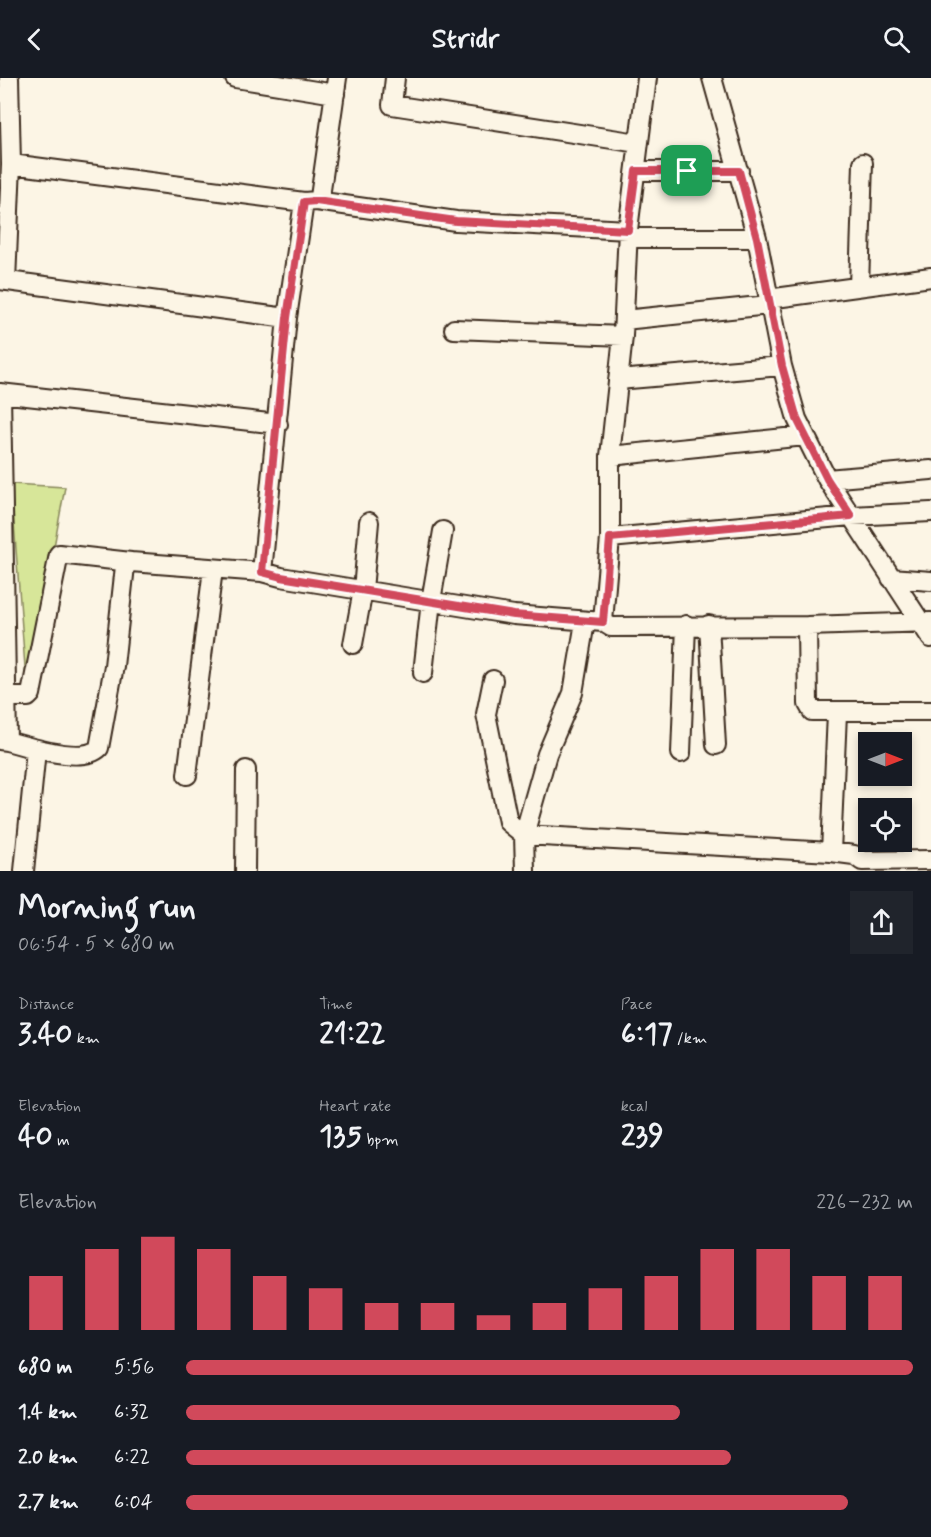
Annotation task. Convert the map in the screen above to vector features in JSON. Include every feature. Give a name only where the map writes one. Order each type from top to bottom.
[{"type":"street","points":[[9,78],[11,164],[3,281],[287,318]]},
{"type":"street","points":[[235,78],[336,86],[320,197],[310,201]]},
{"type":"street","points":[[395,78],[392,105],[638,143]]},
{"type":"street","points":[[525,871],[524,835],[547,754],[573,693],[594,622],[610,538],[610,456],[624,328],[628,234],[647,78]]},
{"type":"street","points":[[712,78],[757,238],[782,366],[806,436],[827,479],[891,578],[926,622],[931,638]]},
{"type":"street","points":[[859,286],[862,163]]},
{"type":"street","points":[[11,164],[456,221],[628,234],[757,238]]},
{"type":"street","points":[[636,171],[739,171]]},
{"type":"street","points":[[262,572],[287,318],[310,201]]},
{"type":"street","points":[[454,329],[624,328],[859,286],[931,277]]},
{"type":"street","points":[[618,380],[782,366]]},
{"type":"street","points":[[131,562],[125,566],[114,666],[99,748],[93,753],[84,755],[36,750],[4,740],[7,697],[0,393],[278,424]]},
{"type":"street","points":[[610,456],[806,436]]},
{"type":"street","points":[[827,479],[931,470]]},
{"type":"street","points":[[610,538],[851,516],[931,512]]},
{"type":"street","points":[[353,644],[363,590],[369,522]]},
{"type":"street","points":[[423,673],[431,601],[443,531]]},
{"type":"street","points":[[7,697],[28,697],[31,694],[59,555],[262,572],[514,615],[594,622],[611,627],[807,626],[926,622]]},
{"type":"street","points":[[187,775],[213,569]]},
{"type":"street","points":[[891,578],[931,581]]},
{"type":"street","points":[[681,753],[686,625]]},
{"type":"street","points":[[709,625],[716,745]]},
{"type":"street","points":[[807,626],[808,704],[812,711],[837,713],[931,711]]},
{"type":"street","points":[[493,680],[486,714],[508,822],[524,835],[831,852],[854,855],[862,866],[931,860]]},
{"type":"street","points":[[831,852],[837,713]]},
{"type":"street","points":[[24,871],[36,750]]},
{"type":"street","points":[[245,871],[246,770]]},
{"type":"green space","points":[[11,484],[65,487],[27,693]]},
{"type":"route","points":[[636,171],[687,171],[739,171],[757,238],[782,366],[797,419],[827,479],[851,516],[610,538],[603,622],[514,615],[262,572],[287,318],[304,202],[316,201],[456,221],[628,230],[636,171]]}]
